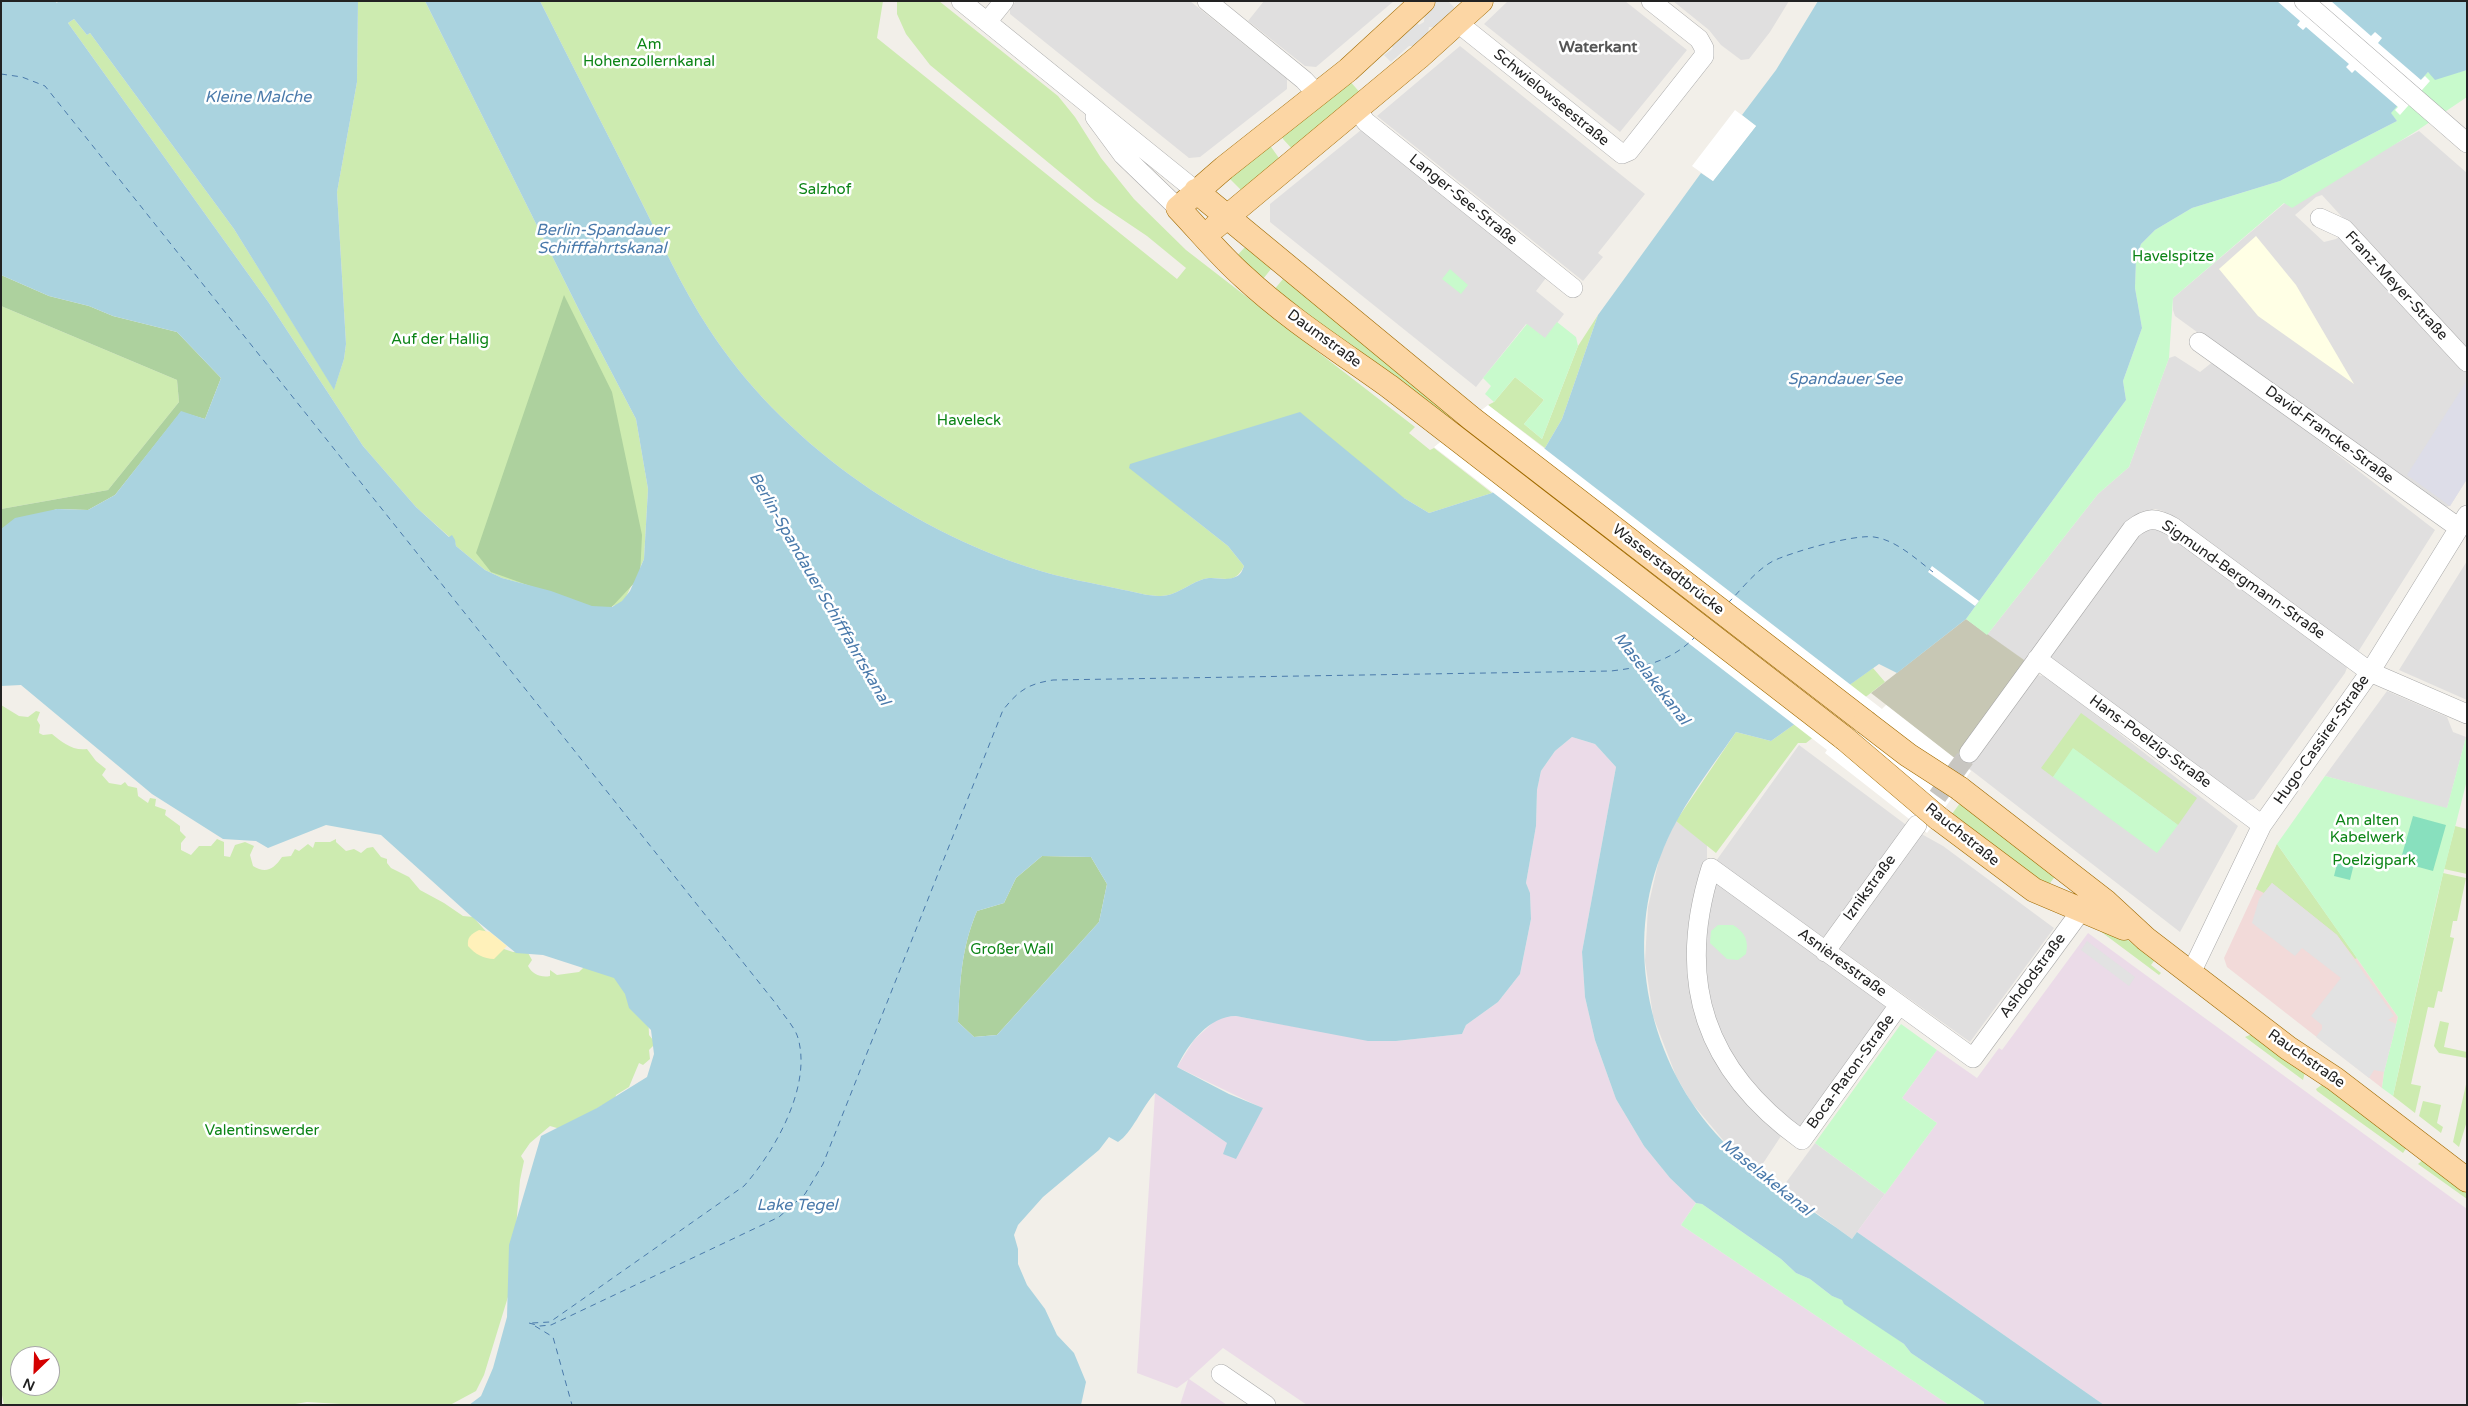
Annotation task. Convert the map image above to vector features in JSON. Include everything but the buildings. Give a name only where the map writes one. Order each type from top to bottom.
[{"type":"main road","points":[[1178,208],[1196,191],[1348,70],[1422,1]]},
{"type":"main road","points":[[1204,236],[1356,110],[1481,1]]},
{"type":"main road","points":[[1270,131],[1277,144],[1294,161]]},
{"type":"main road","name":"Daumstraße","points":[[1196,191],[1470,418]]},
{"type":"main road","name":"Daumstraße","points":[[1178,208],[1244,277],[1262,292],[1451,434]]},
{"type":"main road","name":"Wasserstadtbrücke","points":[[1470,418],[1865,722]]},
{"type":"main road","name":"Wasserstadtbrücke","points":[[1451,434],[1844,738]]},
{"type":"main road","name":"Rauchstraße","points":[[1865,722],[1908,755],[1959,788],[2088,902],[2146,939],[2288,1048],[2335,1079],[2467,1180]]},
{"type":"main road","name":"Rauchstraße","points":[[1844,738],[1927,821],[2024,884],[2060,902],[2088,902]]},
{"type":"street","points":[[961,1],[1196,191]]},
{"type":"street","points":[[987,22],[1004,1]]},
{"type":"street","points":[[1207,1],[1304,80],[1317,94]]},
{"type":"street","name":"Schwielowseestraße","points":[[1458,23],[1622,154],[1629,151],[1704,56],[1704,48],[1698,39],[1651,1]]},
{"type":"street","points":[[2304,1],[2467,144]]},
{"type":"street","points":[[1076,93],[1123,155],[1178,208]]},
{"type":"street","name":"Langer-See-Straße","points":[[1356,110],[1366,122],[1573,288]]},
{"type":"street","name":"Franz-Meyer-Straße","points":[[2320,218],[2344,230],[2467,362]]},
{"type":"street","name":"David-Francke-Straße","points":[[2199,342],[2463,522]]},
{"type":"street","name":"Sigmund-Bergmann-Straße","points":[[1969,754],[2132,529],[2146,519],[2153,518],[2173,526],[2370,672],[2466,714]]},
{"type":"street","name":"Hugo-Cassirer-Straße","points":[[2191,973],[2262,825],[2370,672],[2463,522]]},
{"type":"street","name":"Hans-Poelzig-Straße","points":[[2037,659],[2262,825]]},
{"type":"street","name":"Iznikstraße","points":[[1824,952],[1927,821]]},
{"type":"street","name":"Asnièresstraße","points":[[1802,1140],[1770,1115],[1748,1092],[1724,1059],[1704,1014],[1696,974],[1696,940],[1700,902],[1711,868],[1824,952],[1973,1058]]},
{"type":"street","name":"Ashdodstraße","points":[[1973,1058],[2088,902]]},
{"type":"street","name":"Boca-Raton-Straße","points":[[1802,1140],[1899,1005]]},
{"type":"street","points":[[1221,1374],[1266,1405]]},
{"type":"shaded area","points":[[1016,1],[1190,1],[1287,79],[1287,89],[1200,157],[1189,158],[1010,14],[1010,8]]},
{"type":"shaded area","points":[[1264,1],[1394,1],[1316,67],[1305,66],[1248,21]]},
{"type":"shaded area","points":[[1435,1],[1448,1],[1455,8],[1462,9],[1441,28],[1429,27],[1428,32],[1436,33],[1420,46],[1409,46],[1391,62],[1384,55],[1393,48],[1391,46],[1417,23],[1419,25],[1424,22],[1425,11]]},
{"type":"shaded area","points":[[1508,1],[1625,1],[1687,50],[1620,132],[1484,24]]},
{"type":"shaded area","points":[[1673,1],[1789,1],[1770,32],[1749,59],[1741,60],[1721,45],[1709,30]]},
{"type":"shaded area","points":[[1460,46],[1645,194],[1598,253],[1603,257],[1583,281],[1377,116]]},
{"type":"shaded area","points":[[1361,130],[1546,278],[1536,291],[1564,314],[1545,339],[1526,324],[1476,387],[1270,222],[1270,204]]},
{"type":"shaded area","points":[[2419,131],[2467,173],[2467,354],[2322,195],[2316,197],[2295,215],[2324,242],[2336,239],[2341,235],[2467,372],[2467,479],[2450,506],[2439,508],[2175,316],[2173,310],[2173,298],[2285,203]]},
{"type":"shaded area","points":[[2256,236],[2296,285],[2354,384],[2258,316],[2219,269]]},
{"type":"shaded area","points":[[2175,356],[2200,372],[2215,360],[2435,530],[2358,652],[2163,511],[2155,509],[2133,516],[2027,662],[1987,635],[2098,494],[2129,467],[2169,358]]},
{"type":"shaded area","points":[[2466,382],[2467,479],[2450,506],[2407,475]]},
{"type":"shaded area","points":[[2162,528],[2348,665],[2345,673],[2254,799],[2246,801],[2050,658],[2143,529]]},
{"type":"shaded area","points":[[2467,561],[2467,700],[2399,670]]},
{"type":"shaded area","points":[[1966,619],[2027,662],[1957,760],[1871,693]]},
{"type":"shaded area","points":[[2038,675],[2047,677],[2238,826],[2180,932],[1967,767],[2029,680]]},
{"type":"shaded area","points":[[2387,691],[2447,717],[2453,732],[2466,737],[2447,809],[2325,776]]},
{"type":"shaded area","points":[[1572,737],[1595,744],[1616,767],[1582,952],[1585,997],[1595,1040],[1616,1099],[1644,1146],[1670,1178],[1696,1203],[1681,1225],[1949,1405],[1307,1405],[1223,1348],[1189,1379],[1227,1405],[1180,1405],[1188,1380],[1177,1388],[1137,1373],[1155,1093],[1227,1143],[1262,1108],[1177,1067],[1194,1040],[1219,1017],[1236,1016],[1375,1041],[1396,1041],[1462,1034],[1466,1025],[1498,1002],[1520,974],[1531,919],[1530,893],[1526,883],[1536,826],[1537,790],[1541,771],[1555,751]]},
{"type":"shaded area","points":[[1799,745],[1909,827],[1943,846],[2054,928],[1970,1042],[1716,861]]},
{"type":"shaded area","points":[[1676,821],[1707,844],[1707,859],[1700,880],[1693,994],[1783,1133],[1758,1171],[1729,1147],[1691,1102],[1676,1076],[1653,1016],[1645,961],[1648,907],[1660,855]]},
{"type":"shaded area","points":[[2277,844],[2398,1017],[2384,1072],[2382,1088],[2227,967],[2224,958]]},
{"type":"shaded area","points":[[1716,883],[1887,1006],[1803,1127],[1795,1127],[1737,1069],[1711,1014],[1701,945]]},
{"type":"shaded area","points":[[2272,883],[2337,935],[2394,1016],[2388,1020],[2396,1024],[2384,1072],[2374,1070],[2369,1078],[2316,1037],[2322,1029],[2322,1025],[2311,1016],[2341,978],[2302,948],[2295,956],[2252,923],[2259,899]]},
{"type":"shaded area","points":[[2088,933],[2467,1209],[2467,1405],[2104,1405],[1857,1232],[1937,1123],[1902,1098],[1937,1050],[1977,1078],[1999,1048],[2002,1050]]},
{"type":"shaded area","points":[[2087,941],[2135,977],[2129,986],[2081,950]]},
{"type":"shaded area","points":[[1815,1143],[1885,1194],[1852,1239],[1782,1188]]},
{"type":"green space","name":"Auf der Hallig","points":[[358,1],[425,1],[581,314],[636,419],[648,489],[644,559],[625,599],[618,605],[605,607],[502,578],[485,570],[456,546],[455,542],[416,507],[363,446],[269,303],[68,23],[74,19],[87,35],[90,33],[234,229],[334,389],[344,359],[346,344],[337,192],[357,82]]},
{"type":"green space","points":[[540,1],[883,1],[877,38],[1177,279],[1186,268],[1147,236],[1095,201],[930,65],[906,34],[897,14],[897,1],[939,1],[1058,96],[1075,117],[1101,158],[1134,199],[1186,250],[1415,427],[1409,433],[1430,450],[1434,448],[1492,493],[1429,513],[1404,498],[1185,512],[1228,546],[1244,566],[1240,573],[1230,579],[1208,578],[1165,596],[1142,594],[1042,572],[984,551],[938,529],[893,504],[850,475],[809,442],[772,407],[738,369],[709,329],[681,281]]},
{"type":"green space","name":"Havelspitze","points":[[2467,70],[2467,97],[2418,130],[2292,208],[2284,203],[2173,298],[2169,358],[2129,467],[2098,494],[1987,635],[1966,619],[2126,400],[2123,381],[2142,328],[2135,288],[2136,259],[2141,244],[2155,230],[2192,208],[2280,181],[2397,121],[2390,113],[2428,72],[2436,78]]},
{"type":"green space","points":[[1348,79],[1363,96],[1294,151],[1283,139],[1281,132]]},
{"type":"green space","points":[[1269,144],[1281,161],[1245,194],[1226,175]]},
{"type":"green space","points":[[1245,247],[1271,269],[1259,284],[1233,260]]},
{"type":"green space","points":[[1450,269],[1468,285],[1461,294],[1442,279]]},
{"type":"green space","points":[[1,275],[49,296],[89,306],[113,316],[177,332],[221,378],[205,419],[181,412],[115,495],[88,510],[57,509],[1,529],[1,509],[108,490],[179,402],[177,380],[1,306]]},
{"type":"green space","points":[[1283,279],[1456,415],[1444,424],[1273,291]]},
{"type":"green space","points":[[564,295],[612,392],[642,535],[640,577],[606,613],[491,572],[476,553]]},
{"type":"green space","points":[[1,306],[177,380],[179,402],[108,490],[1,509]]},
{"type":"green space","points":[[1598,315],[1562,419],[1545,448],[1488,405],[1494,402],[1515,377],[1544,400],[1524,424],[1542,439],[1578,346]]},
{"type":"green space","points":[[1557,322],[1576,337],[1578,346],[1542,439],[1524,424],[1544,400],[1515,377],[1494,402],[1485,394],[1491,386],[1483,378],[1527,324],[1545,338]]},
{"type":"green space","points":[[1873,668],[1885,682],[1806,743],[1798,743],[1716,853],[1676,821],[1736,732],[1771,741]]},
{"type":"green space","name":"Valentinswerder","points":[[1,705],[19,716],[28,717],[36,711],[40,712],[37,720],[40,725],[39,733],[43,735],[52,734],[64,743],[77,749],[87,749],[96,761],[106,769],[102,775],[109,783],[121,785],[125,782],[128,786],[137,788],[138,796],[148,803],[150,798],[156,799],[155,806],[166,810],[165,815],[180,826],[180,831],[186,837],[181,843],[181,850],[191,855],[199,846],[211,846],[217,839],[224,842],[224,856],[230,857],[235,845],[245,842],[254,846],[250,855],[253,866],[266,870],[276,865],[282,857],[291,856],[295,849],[299,851],[308,844],[313,848],[315,842],[330,842],[336,839],[336,842],[346,851],[354,849],[361,853],[367,848],[373,847],[381,857],[387,859],[387,863],[391,868],[409,877],[420,890],[463,916],[473,917],[501,948],[513,952],[527,951],[532,960],[528,966],[534,973],[540,976],[550,976],[550,970],[557,975],[579,972],[584,967],[583,954],[616,979],[636,998],[648,1022],[649,1035],[653,1040],[653,1046],[649,1050],[650,1059],[643,1065],[639,1063],[629,1087],[616,1095],[615,1100],[601,1106],[564,1130],[550,1126],[530,1143],[521,1156],[524,1161],[520,1180],[511,1287],[484,1375],[476,1391],[450,1405],[358,1405],[307,1402],[289,1405],[4,1405],[1,1390]]},
{"type":"green space","points":[[2081,713],[2197,798],[2178,825],[2074,749],[2053,777],[2041,768]]},
{"type":"green space","name":"Poelzigpark","points":[[2466,737],[2467,780],[2437,898],[2393,1096],[2382,1088],[2384,1072],[2398,1017],[2277,844],[2325,776],[2447,808]]},
{"type":"green space","points":[[2073,748],[2178,825],[2157,853],[2053,777]]},
{"type":"green space","points":[[1963,799],[2058,872],[2046,889],[1949,818]]},
{"type":"green space","points":[[2413,816],[2446,825],[2433,871],[2400,862]]},
{"type":"green space","points":[[2455,826],[2467,829],[2467,874],[2444,869]]},
{"type":"green space","points":[[2277,844],[2357,958],[2355,959],[2337,935],[2272,883],[2264,893],[2256,889]]},
{"type":"green space","name":"Großer Wall","points":[[1042,856],[1091,857],[1107,884],[1099,922],[997,1035],[974,1037],[958,1022],[964,952],[977,911],[1004,903],[1016,878]]},
{"type":"green space","points":[[2338,860],[2354,864],[2350,880],[2334,876]]},
{"type":"green space","points":[[2443,873],[2466,878],[2457,921],[2453,921],[2450,937],[2454,938],[2442,992],[2438,991],[2434,1008],[2428,1007],[2411,1084],[2421,1086],[2415,1113],[2393,1096]]},
{"type":"green space","points":[[2088,922],[2109,925],[2154,961],[2151,965],[2161,973],[2159,975]]},
{"type":"green space","points":[[1718,925],[1733,925],[1745,937],[1747,945],[1746,954],[1738,960],[1727,959],[1710,943],[1711,931]]},
{"type":"green space","points":[[2440,1021],[2449,1023],[2444,1047],[2467,1052],[2467,1058],[2439,1053],[2434,1046]]},
{"type":"green space","points":[[1901,1024],[1937,1050],[1902,1098],[1937,1123],[1885,1194],[1815,1143]]},
{"type":"green space","points":[[2252,1034],[2306,1068],[2303,1080],[2245,1037]]},
{"type":"green space","points":[[2467,1080],[2467,1121],[2459,1147],[2453,1142]]},
{"type":"green space","points":[[2327,1081],[2409,1144],[2403,1153],[2317,1091],[2316,1089]]},
{"type":"green space","points":[[2423,1101],[2441,1105],[2437,1123],[2443,1127],[2441,1133],[2419,1116]]},
{"type":"green space","points":[[2426,1157],[2467,1188],[2467,1199],[2418,1164]]},
{"type":"green space","points":[[1696,1203],[1702,1204],[1781,1259],[1796,1273],[1810,1279],[1832,1296],[1843,1300],[1904,1344],[1911,1353],[1984,1402],[1984,1405],[1949,1405],[1681,1225]]},
{"type":"sand","points":[[479,930],[490,932],[507,946],[494,959],[480,956],[468,946],[470,936]]},
{"type":"water","points":[[1,1],[55,1],[57,3],[58,1],[358,1],[357,82],[337,192],[346,344],[344,359],[334,390],[234,229],[90,33],[87,35],[74,19],[68,23],[269,303],[363,446],[416,507],[449,537],[452,535],[456,546],[485,570],[502,578],[551,591],[592,606],[612,607],[622,601],[630,591],[644,559],[648,489],[636,419],[581,314],[425,1],[540,1],[690,298],[709,329],[738,369],[772,407],[809,442],[850,475],[893,504],[938,529],[984,551],[1042,572],[1142,594],[1165,596],[1205,579],[1235,577],[1240,574],[1244,566],[1228,546],[1129,468],[1130,464],[1300,412],[1404,498],[1429,513],[1492,493],[1545,448],[1562,419],[1598,315],[1701,173],[1713,181],[1756,126],[1742,115],[1776,70],[1818,1],[2467,1],[2467,70],[2435,80],[2428,72],[2391,113],[2397,121],[2280,181],[2192,208],[2155,230],[2141,244],[2136,259],[2135,288],[2142,328],[2123,381],[2126,400],[1966,619],[1897,673],[1879,664],[1771,741],[1736,732],[1676,822],[1661,855],[1650,893],[1644,932],[1645,972],[1652,1011],[1664,1049],[1681,1085],[1703,1119],[1730,1148],[1790,1195],[1852,1239],[1857,1232],[2104,1405],[1984,1405],[1984,1402],[1911,1353],[1904,1344],[1844,1304],[1842,1300],[1832,1296],[1810,1279],[1796,1273],[1781,1259],[1702,1204],[1696,1203],[1670,1178],[1644,1146],[1616,1099],[1595,1040],[1585,997],[1582,952],[1616,767],[1595,744],[1572,737],[1555,751],[1541,771],[1537,790],[1536,826],[1526,883],[1530,893],[1531,919],[1520,974],[1498,1002],[1466,1025],[1462,1034],[1396,1041],[1368,1041],[1236,1016],[1226,1017],[1208,1026],[1200,1033],[1187,1049],[1177,1067],[1229,1094],[1263,1108],[1236,1159],[1223,1154],[1227,1143],[1155,1093],[1123,1138],[1118,1142],[1109,1137],[1099,1150],[1043,1197],[1018,1225],[1014,1235],[1018,1249],[1018,1264],[1027,1285],[1045,1309],[1057,1335],[1074,1353],[1086,1382],[1081,1405],[469,1405],[481,1396],[493,1368],[507,1317],[509,1245],[541,1136],[597,1108],[647,1077],[654,1054],[651,1030],[629,1008],[625,994],[614,978],[543,955],[516,953],[472,917],[381,835],[326,825],[268,848],[256,841],[223,839],[152,794],[21,685],[1,686],[1,529],[15,518],[57,509],[88,510],[115,495],[181,411],[205,419],[221,378],[177,332],[113,316],[89,306],[49,296],[1,275]],"holes":[[[1042,856],[1091,857],[1107,884],[1099,922],[997,1035],[974,1037],[958,1022],[964,952],[977,911],[1004,903],[1016,878]]]},
{"type":"pier","points":[[2277,1],[2331,1],[2371,36],[2375,32],[2382,38],[2378,43],[2421,80],[2425,76],[2430,81],[2400,115],[2395,110],[2398,107],[2355,70],[2352,73],[2346,67],[2349,64],[2306,27],[2303,30],[2297,25],[2300,21]]},
{"type":"pier","points":[[1735,110],[1756,126],[1713,181],[1692,166]]},
{"type":"pier","points":[[1488,405],[1882,709],[1886,705],[1971,771],[1927,833],[1825,753],[1827,750],[1434,447]]},
{"type":"pier","points":[[1932,566],[1979,601],[1975,606],[1928,572]]},
{"type":"ferry route","points":[[1,74],[22,77],[45,86],[777,1005],[792,1025],[798,1038],[801,1057],[800,1076],[788,1117],[767,1155],[744,1186],[550,1322],[532,1323]]},
{"type":"ferry route","points":[[1728,603],[1755,575],[1773,561],[1794,553],[1852,538],[1874,537],[1890,542],[1933,572]]},
{"type":"ferry route","points":[[529,1323],[540,1326],[551,1325],[779,1217],[805,1194],[823,1164],[1003,710],[1014,697],[1030,686],[1053,680],[1611,671],[1635,668],[1656,662],[1677,652],[1696,636]]},
{"type":"ferry route","points":[[535,1326],[553,1337],[572,1405]]},
{"type":"tunnel","points":[[1921,819],[1969,753]]},
{"type":"district","name":"Waterkant","points":[[1598,48]]},
{"type":"park label","name":"Am Hohenzollernkanal","points":[[649,54]]},
{"type":"park label","name":"Salzhof","points":[[825,190]]},
{"type":"park label","name":"Haveleck","points":[[969,421]]},
{"type":"park label","name":"Am alten Kabelwerk","points":[[2367,830]]},
{"type":"water label","name":"Kleine Malche","points":[[258,98]]},
{"type":"water label","name":"Berlin-Spandauer Schifffahrtskanal","points":[[602,240]]},
{"type":"water label","name":"Spandauer See","points":[[1845,380]]},
{"type":"water label","name":"Berlin-Spandauer Schifffahrtskanal","points":[[819,589]]},
{"type":"water label","name":"Maselakekanal","points":[[1651,679]]},
{"type":"water label","name":"Maselakekanal","points":[[1766,1178]]},
{"type":"water label","name":"Lake Tegel","points":[[797,1206]]}]
